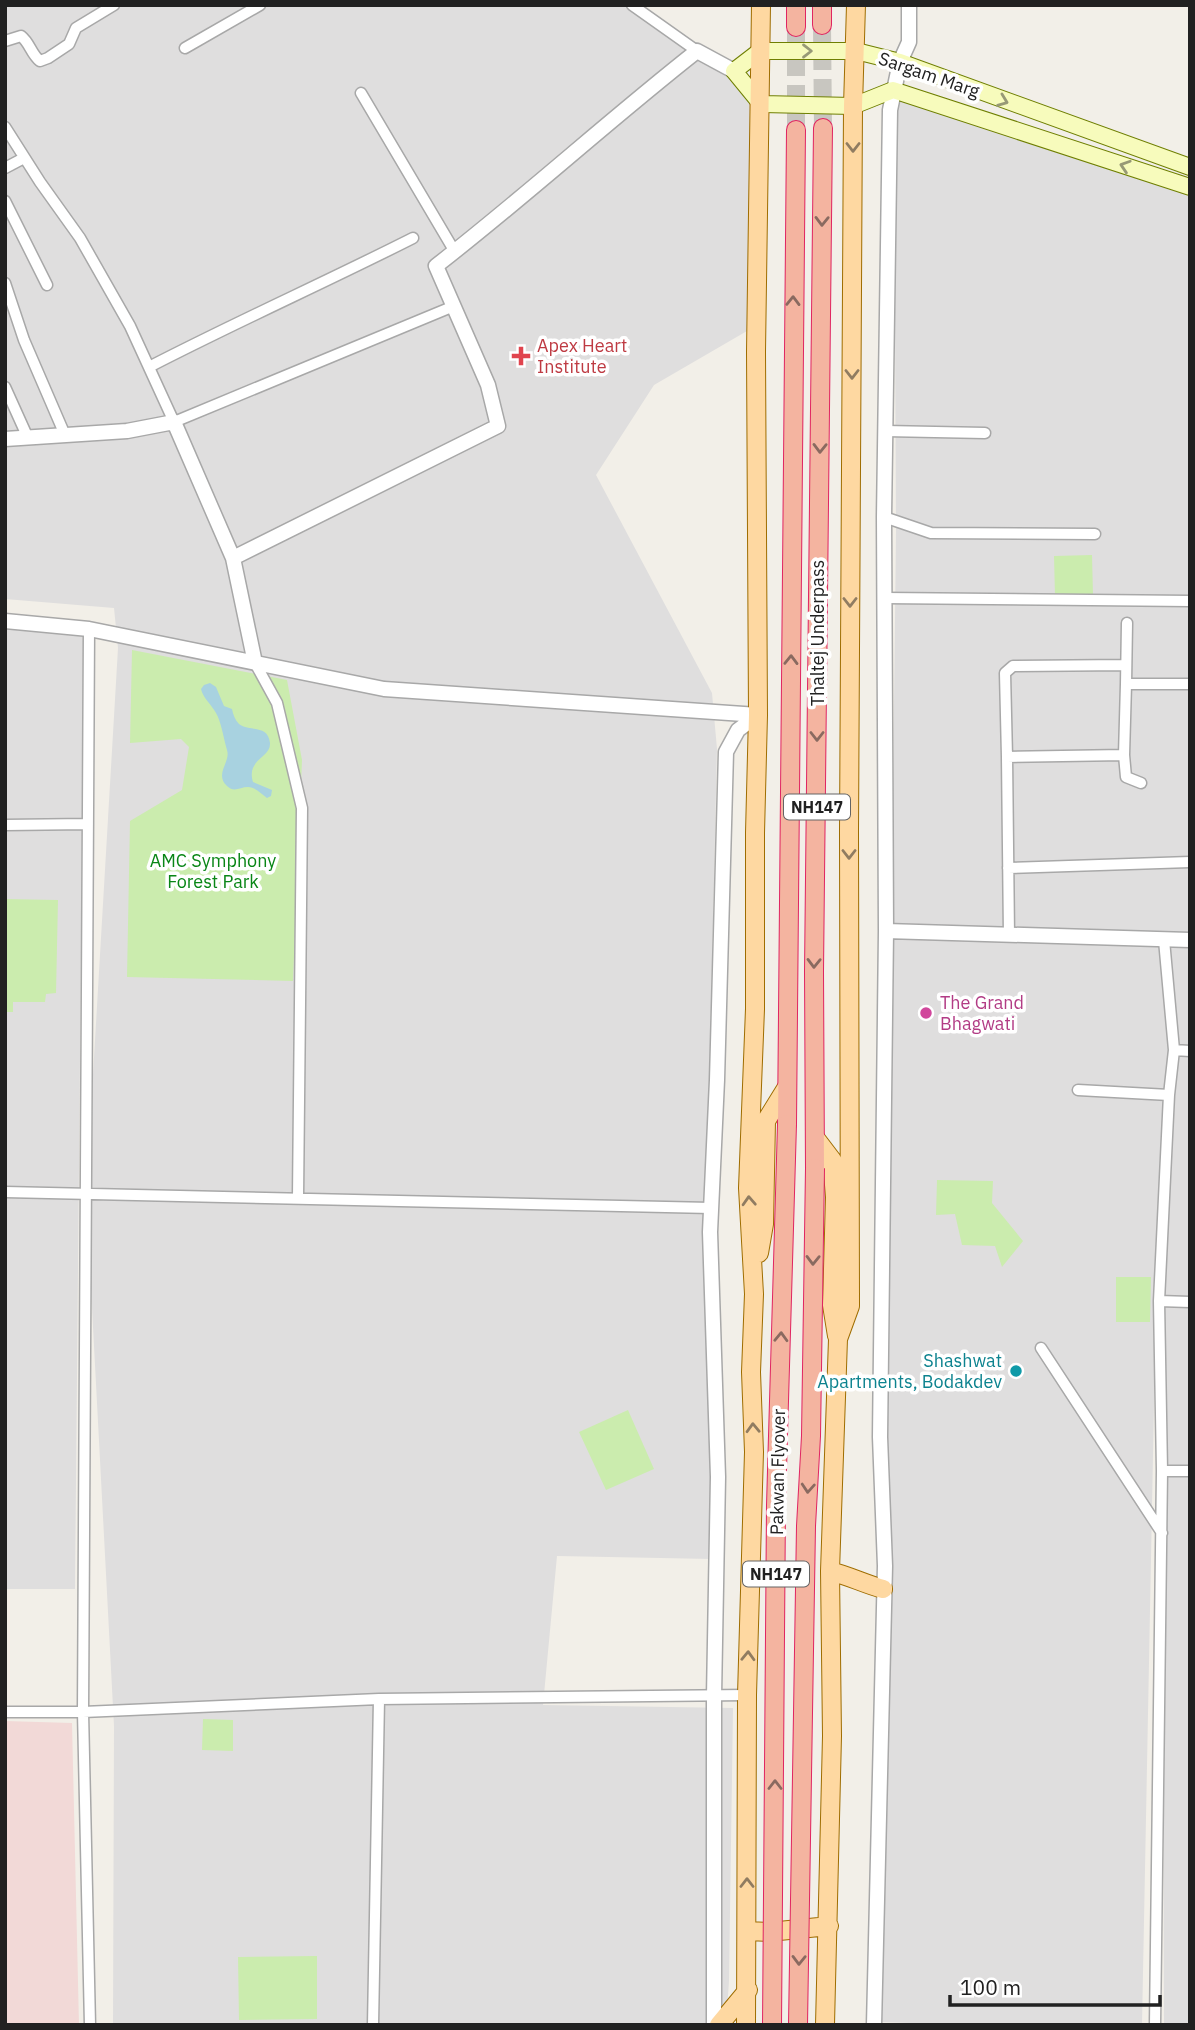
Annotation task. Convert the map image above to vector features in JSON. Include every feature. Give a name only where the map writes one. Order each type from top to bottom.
[{"type":"highway","points":[[796,5],[796,27]]},
{"type":"highway","points":[[822,5],[822,25]]},
{"type":"highway","name":"Thaltej Underpass","points":[[816,1139],[814,972],[822,128]]},
{"type":"highway","name":"Thaltej Underpass","points":[[787,1087],[796,130]]},
{"type":"highway","name":"Pakwan Flyover","points":[[772,2025],[776,1505],[787,1087]]},
{"type":"highway","name":"Pakwan Flyover","points":[[798,2025],[806,1526],[811,1436],[816,1139]]},
{"type":"main road","points":[[746,2025],[747,1695],[754,1452],[751,1372],[753,1284],[748,1188],[755,1009],[758,715],[756,352],[761,5]]},
{"type":"main road","points":[[838,1339],[850,1306],[849,818],[853,106],[856,5]]},
{"type":"main road","points":[[760,51],[734,71],[761,104]]},
{"type":"main road","name":"Sargam Marg","points":[[760,51],[856,51],[900,62],[1031,112],[1190,167]]},
{"type":"main road","name":"Sargam Marg","points":[[761,104],[853,106],[892,90],[1190,187]]},
{"type":"main road","points":[[753,1284],[764,1224],[766,1121],[787,1087]]},
{"type":"main road","points":[[816,1139],[832,1160],[835,1197],[832,1304],[838,1339],[830,1571],[832,1736],[825,2025]]},
{"type":"main road","points":[[830,1571],[883,1589]]},
{"type":"main road","points":[[747,1931],[769,1932],[829,1926]]},
{"type":"main road","points":[[717,2025],[748,1990]]},
{"type":"street","points":[[5,41],[21,36],[40,61],[69,44],[76,28],[114,5]]},
{"type":"street","points":[[185,48],[260,5]]},
{"type":"street","points":[[632,5],[697,51],[734,71]]},
{"type":"street","points":[[874,2025],[885,1566],[880,1437],[886,931],[884,517],[890,110],[892,90],[909,42],[909,5]]},
{"type":"street","points":[[233,558],[498,426],[488,385],[436,266],[498,219],[631,103],[697,51]]},
{"type":"street","points":[[361,93],[455,252]]},
{"type":"street","points":[[5,127],[80,238],[130,326],[233,558],[255,663],[277,703],[302,808],[298,1198]]},
{"type":"street","points":[[5,168],[24,158]]},
{"type":"street","points":[[5,201],[47,285]]},
{"type":"street","points":[[149,367],[197,341],[339,276],[413,238]]},
{"type":"street","points":[[5,283],[24,340],[65,435]]},
{"type":"street","points":[[5,439],[127,431],[174,422],[454,306]]},
{"type":"street","points":[[5,387],[28,438]]},
{"type":"street","points":[[885,431],[985,433]]},
{"type":"street","points":[[884,517],[931,533],[1095,534]]},
{"type":"street","points":[[884,598],[1190,601]]},
{"type":"street","points":[[5,621],[89,629],[384,689],[758,715]]},
{"type":"street","points":[[1127,623],[1124,755],[1126,776],[1141,783]]},
{"type":"street","points":[[89,629],[83,1712],[90,2025]]},
{"type":"street","points":[[1009,936],[1005,673],[1013,666],[1126,665]]},
{"type":"street","points":[[1126,684],[1190,684]]},
{"type":"street","points":[[717,2025],[714,1696],[718,1466],[710,1232],[726,752],[738,730],[758,715]]},
{"type":"street","points":[[1007,757],[1124,755]]},
{"type":"street","points":[[5,825],[88,824]]},
{"type":"street","points":[[1008,868],[1190,862]]},
{"type":"street","points":[[886,931],[1190,940]]},
{"type":"street","points":[[1155,2025],[1162,1533],[1159,1301],[1169,1095],[1174,1050],[1164,940]]},
{"type":"street","points":[[1174,1050],[1190,1051]]},
{"type":"street","points":[[1078,1090],[1169,1095]]},
{"type":"street","points":[[5,1192],[711,1208]]},
{"type":"street","points":[[1159,1301],[1190,1301]]},
{"type":"street","points":[[1041,1348],[1162,1533]]},
{"type":"street","points":[[1162,1471],[1190,1472]]},
{"type":"street","points":[[5,1712],[83,1712],[379,1699],[747,1695]]},
{"type":"street","points":[[373,2025],[379,1699]]},
{"type":"shaded area","points":[[5,5],[643,5],[688,50],[755,97],[747,331],[654,385],[596,475],[712,693],[717,749],[708,1138],[712,1559],[557,1556],[543,1705],[733,1708],[726,2025],[113,2025],[114,1726],[86,1194],[118,648],[114,608],[5,599]]},
{"type":"shaded area","points":[[897,95],[1190,194],[1190,1299],[1156,1300],[1142,2025],[879,2022],[896,532],[894,108]]},
{"type":"shaded area","points":[[5,627],[84,635],[75,1589],[5,1589]]},
{"type":"shaded area","points":[[1162,1304],[1190,1304],[1190,2025],[1164,2025]]},
{"type":"shaded area","points":[[5,1721],[72,1723],[79,2025],[5,2025]]},
{"type":"green space","points":[[1092,555],[1093,595],[1055,596],[1054,556]]},
{"type":"green space","name":"AMC Symphony Forest Park","points":[[132,650],[287,680],[302,760],[293,981],[127,977],[130,821],[182,790],[189,747],[181,739],[130,743]]},
{"type":"green space","points":[[5,899],[58,900],[56,993],[46,994],[45,1002],[13,1002],[13,1012],[5,1012]]},
{"type":"green space","points":[[937,1180],[993,1181],[992,1203],[1023,1241],[1002,1267],[995,1246],[962,1245],[955,1214],[936,1215]]},
{"type":"green space","points":[[1116,1277],[1151,1277],[1150,1322],[1116,1322]]},
{"type":"green space","points":[[628,1410],[654,1469],[606,1490],[579,1432]]},
{"type":"green space","points":[[203,1719],[233,1720],[233,1751],[202,1750]]},
{"type":"green space","points":[[317,1956],[317,2019],[239,2020],[238,1957]]},
{"type":"water","points":[[210,683],[216,687],[224,706],[232,709],[239,724],[262,731],[269,737],[269,748],[253,768],[252,774],[253,782],[272,790],[271,796],[267,798],[251,787],[232,789],[223,782],[222,772],[228,754],[218,716],[201,689]]},
{"type":"tunnel","points":[[822,25],[823,128]]},
{"type":"tunnel","points":[[796,27],[796,130]]},
{"type":"place","name":"Apex Heart Institute","points":[[521,356]]},
{"type":"place","name":"The Grand Bhagwati","points":[[926,1013]]},
{"type":"place","name":"Shashwat Apartments, Bodakdev","points":[[1016,1371]]}]
